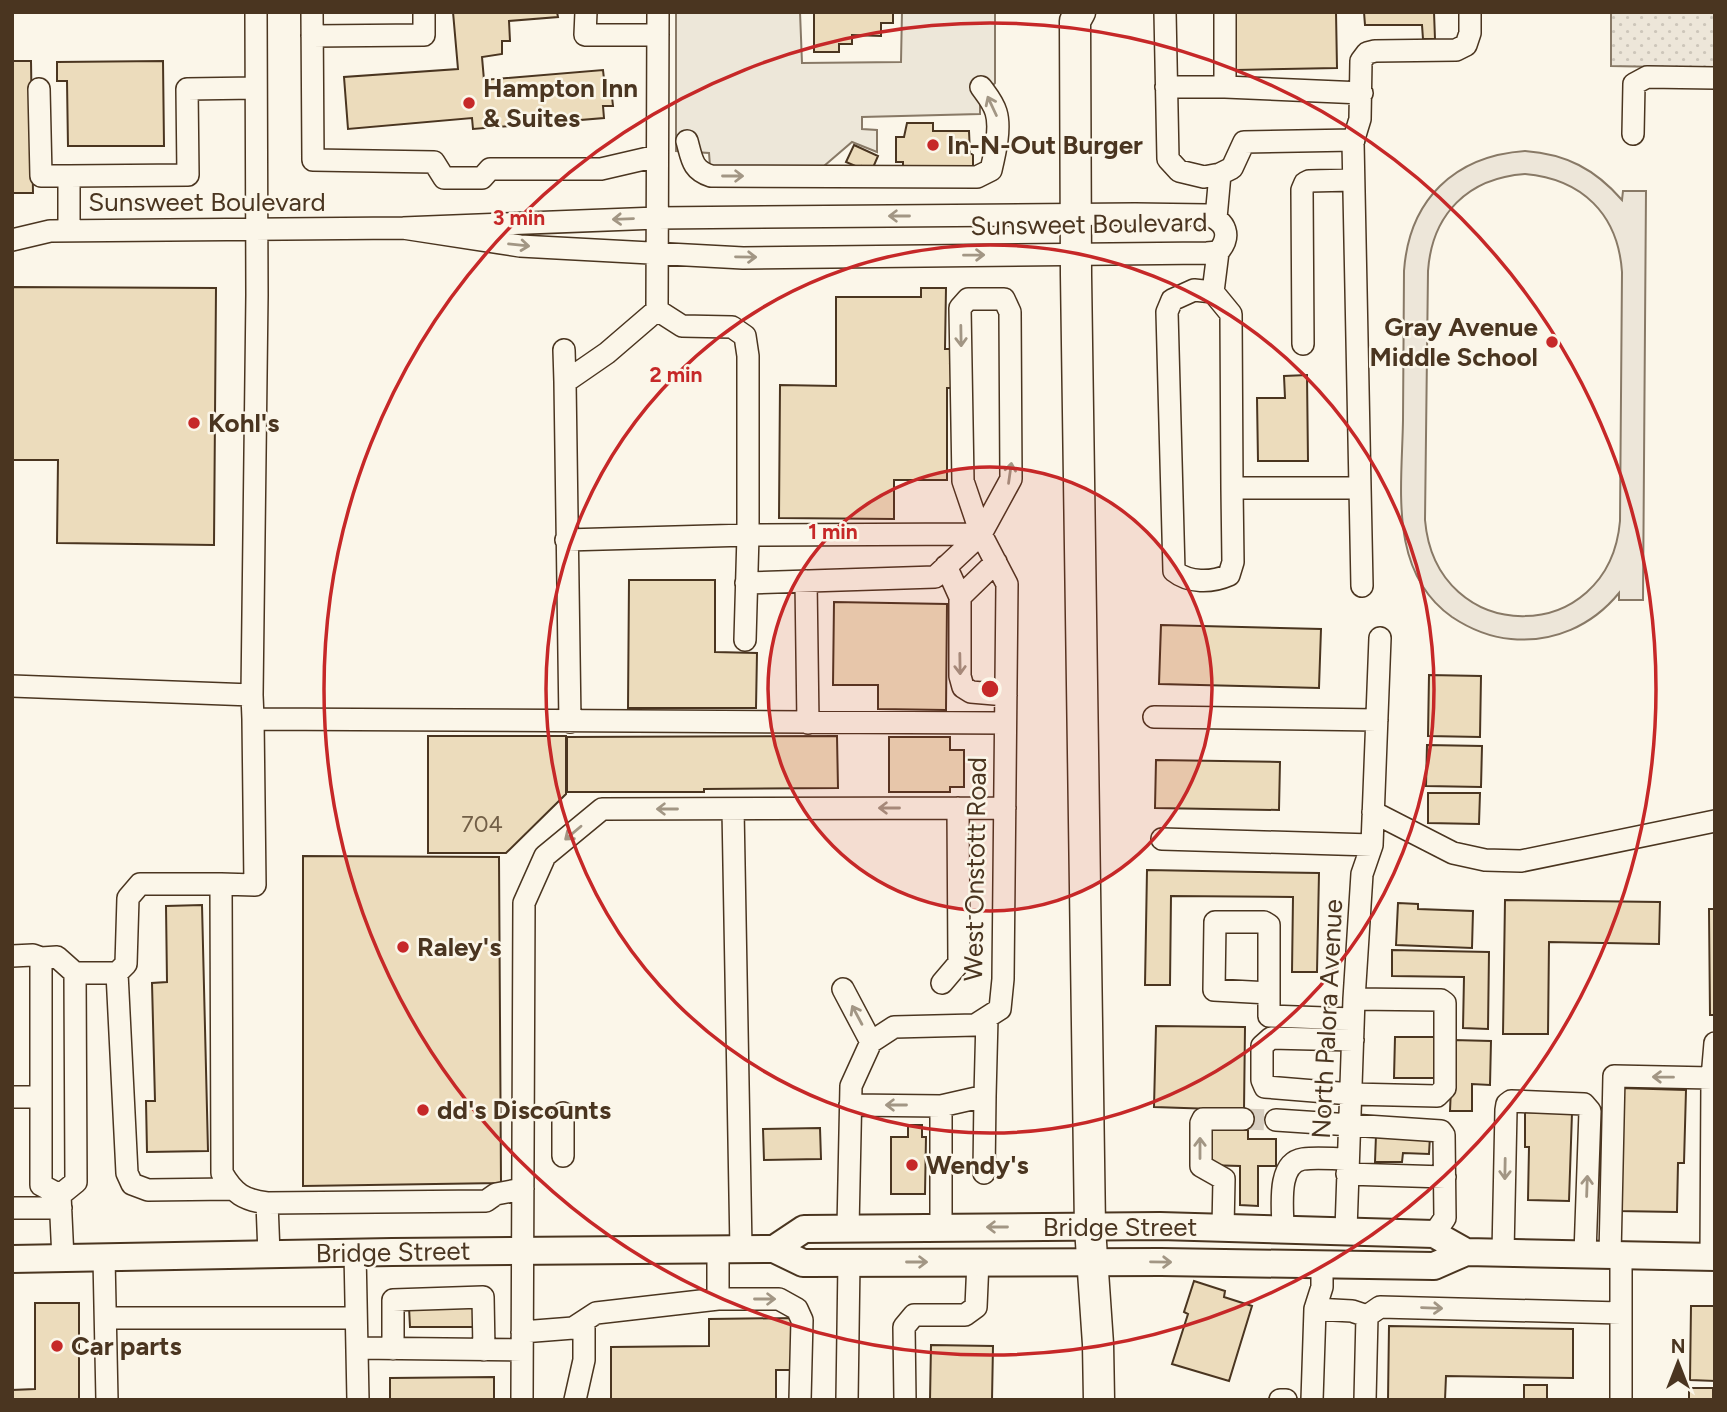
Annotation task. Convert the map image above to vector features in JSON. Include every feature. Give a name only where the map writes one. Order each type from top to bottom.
[{"type":"highway","points":[[1074,15],[1090,1227],[1099,1400]]},
{"type":"main road","name":"Bridge Street","points":[[780,1252],[804,1229],[848,1227],[1223,1227],[1346,1230],[1434,1234],[1466,1252]]},
{"type":"main road","points":[[849,1262],[861,1247],[901,1241],[941,1227]]},
{"type":"main road","points":[[1241,1264],[1280,1250],[1320,1245],[1346,1230]]},
{"type":"main road","points":[[1322,1265],[1340,1253],[1390,1250],[1434,1234]]},
{"type":"main road","name":"Bridge Street","points":[[12,1259],[355,1252],[730,1249],[780,1252],[803,1263],[978,1261],[1434,1266],[1466,1252],[1713,1257]]},
{"type":"street","points":[[12,956],[57,957],[75,974],[117,973],[126,964],[128,898],[140,884],[255,886],[252,695],[257,230],[256,12]]},
{"type":"street","points":[[312,12],[313,160],[434,162],[444,178],[482,178],[490,169],[601,169],[657,156]]},
{"type":"street","points":[[312,36],[424,35],[424,12]]},
{"type":"street","points":[[586,12],[585,35],[658,35]]},
{"type":"street","points":[[565,382],[607,353],[657,310],[658,12]]},
{"type":"street","points":[[1165,12],[1168,159],[1179,171],[1204,177],[1220,174],[1232,168],[1244,142],[1354,140]]},
{"type":"street","points":[[1225,12],[1226,87]]},
{"type":"street","points":[[1362,586],[1353,180],[1354,140],[1360,119],[1362,93],[1362,61],[1367,53],[1375,51],[1456,50],[1466,45],[1470,33],[1470,12]]},
{"type":"street","points":[[1633,134],[1634,84],[1647,77],[1715,78]]},
{"type":"street","points":[[687,141],[700,173],[711,176],[977,177],[991,170],[995,156],[997,114],[981,87]]},
{"type":"street","points":[[1167,87],[1362,93]]},
{"type":"street","points":[[39,89],[41,176],[69,176],[188,175],[187,89],[256,88]]},
{"type":"street","points":[[1216,218],[1220,174]]},
{"type":"street","points":[[69,176],[69,231]]},
{"type":"street","points":[[1303,344],[1302,190],[1309,181],[1353,180]]},
{"type":"street","name":"Sunsweet Boulevard","points":[[12,240],[50,231],[403,228],[657,218],[1076,215],[1206,215],[1216,218],[1224,225],[1227,234],[1224,245],[1218,252],[743,258],[520,246],[403,228]]},
{"type":"street","points":[[1213,292],[1218,252]]},
{"type":"street","points":[[1194,290],[1213,292],[1231,314],[1232,488],[1233,562],[1229,575],[1217,580],[1184,579],[1174,571],[1173,559],[1167,312],[1171,300],[1194,290]]},
{"type":"street","name":"West Onstott Road","points":[[871,1042],[894,1027],[975,1025],[1000,1009],[1003,979],[1007,584],[981,534],[963,481],[961,308],[968,299],[1004,299],[1010,312],[1011,479],[981,534]]},
{"type":"street","points":[[657,310],[682,326],[732,327],[745,336],[748,356],[745,640]]},
{"type":"street","points":[[564,350],[570,722]]},
{"type":"street","points":[[1232,488],[1360,488]]},
{"type":"street","points":[[566,540],[748,535],[981,534]]},
{"type":"street","points":[[746,583],[935,577],[981,534]]},
{"type":"street","points":[[960,597],[996,562]]},
{"type":"street","points":[[946,566],[960,597],[960,676],[963,687],[971,692],[1006,695]]},
{"type":"street","points":[[806,581],[807,723]]},
{"type":"street","name":"North Palora Avenue","points":[[1346,1230],[1353,1019],[1362,874],[1372,845],[1380,638]]},
{"type":"street","points":[[12,686],[252,695]]},
{"type":"street","points":[[1154,717],[1377,720]]},
{"type":"street","points":[[253,719],[1005,723]]},
{"type":"street","points":[[942,983],[959,963],[958,808]]},
{"type":"street","points":[[522,1400],[524,903],[545,856],[601,809],[1005,808]]},
{"type":"street","points":[[718,1299],[730,1249],[733,809]]},
{"type":"street","points":[[1373,813],[1453,853],[1485,860],[1521,861],[1715,821]]},
{"type":"street","points":[[1162,839],[1372,845]]},
{"type":"street","points":[[221,884],[222,1173],[232,1189],[251,1201],[267,1203],[486,1201],[496,1194],[523,1189]]},
{"type":"street","points":[[41,958],[41,1185],[60,1202]]},
{"type":"street","points":[[117,973],[127,1173],[132,1184],[148,1190],[232,1189]]},
{"type":"street","points":[[63,1259],[60,1202],[76,1182],[75,974]]},
{"type":"street","points":[[843,989],[871,1042],[851,1086],[848,1227]]},
{"type":"street","points":[[1269,993],[1269,1016],[1353,1019]]},
{"type":"street","points":[[1441,1000],[1445,1003],[1445,1088],[1437,1096],[1351,1094],[1265,1087],[1262,1080],[1262,1046],[1271,1038],[1441,1000]]},
{"type":"street","points":[[984,1173],[987,1017]]},
{"type":"street","points":[[1713,1257],[1712,1078],[1715,1043]]},
{"type":"street","points":[[1606,1255],[1614,1076],[1712,1078]]},
{"type":"street","points":[[850,1105],[941,1106],[985,1096]]},
{"type":"street","points":[[12,1097],[41,1097]]},
{"type":"street","points":[[1503,1252],[1507,1104],[1511,1101],[1588,1106],[1606,1255],[1621,1313],[1620,1400]]},
{"type":"street","points":[[941,1106],[941,1227]]},
{"type":"street","points":[[563,1113],[563,1156]]},
{"type":"street","points":[[1223,1227],[1224,1179],[1201,1166],[1201,1122],[1203,1119],[1214,1118],[1243,1119]]},
{"type":"street","points":[[1276,1120],[1441,1130],[1444,1135],[1445,1218],[1434,1234]]},
{"type":"street","points":[[1283,1229],[1284,1182],[1286,1172],[1293,1162],[1303,1159],[1348,1167],[1445,1177]]},
{"type":"street","points":[[12,1208],[60,1202]]},
{"type":"street","points":[[267,1203],[269,1254]]},
{"type":"street","points":[[355,1252],[358,1400]]},
{"type":"street","points":[[104,1258],[107,1400]]},
{"type":"street","points":[[905,1400],[904,1327],[914,1315],[965,1315],[976,1307],[978,1261]]},
{"type":"street","points":[[847,1400],[849,1262]]},
{"type":"street","points":[[1312,1400],[1315,1309],[1322,1287],[1322,1265]]},
{"type":"street","points":[[393,1349],[393,1300],[483,1297],[484,1350]]},
{"type":"street","points":[[357,1348],[484,1350],[573,1328],[596,1313],[718,1299],[779,1299],[797,1309],[802,1320],[800,1400]]},
{"type":"street","points":[[1367,1316],[1380,1307],[1621,1313]]},
{"type":"street","points":[[1315,1309],[1352,1311],[1367,1316]]},
{"type":"street","points":[[1365,1400],[1367,1316]]},
{"type":"street","points":[[106,1318],[356,1318]]},
{"type":"street","points":[[575,1400],[584,1360],[584,1321]]},
{"type":"street","points":[[1280,1400],[1286,1400]]},
{"type":"shaded area","points":[[676,12],[800,12],[802,63],[901,62],[902,12],[995,12],[995,83],[980,98],[980,114],[862,117],[862,129],[877,130],[877,152],[852,142],[824,166],[710,166],[709,153],[676,151]]},
{"type":"shaded area","points":[[1611,12],[1715,12],[1715,68],[1611,66]]},
{"type":"shaded area","points":[[1525,151],[1567,160],[1601,180],[1622,200],[1623,191],[1646,191],[1643,600],[1619,600],[1619,593],[1597,615],[1571,630],[1527,640],[1495,636],[1473,629],[1452,617],[1431,598],[1417,577],[1408,553],[1401,500],[1404,271],[1408,246],[1415,223],[1440,186],[1457,172],[1500,155]],"holes":[[[1525,174],[1564,183],[1593,203],[1605,217],[1619,251],[1622,272],[1620,521],[1609,563],[1586,592],[1556,610],[1523,616],[1489,610],[1459,592],[1436,562],[1425,520],[1428,271],[1431,251],[1445,216],[1470,191],[1505,177]]]},
{"type":"building","points":[[453,12],[557,12],[558,17],[509,21],[510,41],[502,41],[502,54],[482,57],[484,80],[603,70],[606,97],[612,97],[613,106],[603,106],[604,118],[473,129],[472,118],[348,129],[344,77],[458,69]]},
{"type":"building","points":[[814,12],[893,12],[893,23],[881,23],[881,36],[852,35],[852,44],[839,44],[839,52],[814,52]]},
{"type":"building","points":[[1235,12],[1336,12],[1337,68],[1236,70]]},
{"type":"building","points":[[1364,12],[1434,12],[1435,39],[1423,39],[1422,25],[1365,25]]},
{"type":"building","points":[[12,61],[31,61],[33,193],[12,193]]},
{"type":"building","points":[[163,61],[164,146],[68,146],[67,81],[57,81],[57,62]]},
{"type":"building","name":"In-N-Out Burger","points":[[907,123],[933,123],[933,131],[969,131],[973,166],[970,169],[903,170],[903,162],[896,162],[896,137],[904,137]]},
{"type":"building","points":[[854,145],[878,156],[872,170],[846,162]]},
{"type":"building","points":[[12,287],[216,288],[214,545],[57,543],[58,460],[12,460]]},
{"type":"building","points":[[921,288],[946,288],[945,349],[951,349],[950,363],[959,363],[959,388],[947,388],[947,480],[894,480],[894,519],[779,518],[780,385],[836,386],[836,297],[921,297]]},
{"type":"building","points":[[1307,375],[1308,461],[1258,461],[1257,398],[1285,398],[1284,376]]},
{"type":"building","points":[[629,580],[715,580],[715,652],[757,653],[756,708],[628,708]]},
{"type":"building","points":[[834,602],[947,604],[946,710],[878,709],[878,685],[833,685]]},
{"type":"building","points":[[1161,625],[1321,629],[1319,688],[1159,684]]},
{"type":"building","points":[[1429,675],[1481,676],[1480,737],[1428,736]]},
{"type":"building","points":[[428,736],[566,736],[566,794],[506,853],[428,853]]},
{"type":"building","points":[[837,736],[838,788],[567,792],[567,737]]},
{"type":"building","points":[[889,737],[950,737],[950,750],[964,750],[964,787],[950,787],[950,792],[889,792]]},
{"type":"building","points":[[1427,745],[1482,746],[1481,787],[1426,786]]},
{"type":"building","points":[[1156,760],[1280,762],[1279,810],[1155,808]]},
{"type":"building","points":[[1428,793],[1480,793],[1479,824],[1428,823]]},
{"type":"building","points":[[303,856],[499,857],[501,1183],[303,1186]]},
{"type":"building","points":[[1147,870],[1319,873],[1317,972],[1292,972],[1293,897],[1171,896],[1170,985],[1145,985]]},
{"type":"building","points":[[1505,900],[1660,902],[1659,944],[1549,942],[1548,1034],[1503,1034]]},
{"type":"building","points":[[1398,903],[1418,904],[1418,909],[1473,911],[1472,948],[1396,945]]},
{"type":"building","points":[[202,905],[208,1151],[147,1152],[146,1101],[155,1101],[152,983],[167,982],[166,906]]},
{"type":"building","points":[[1709,909],[1715,909],[1715,1015],[1710,1015]]},
{"type":"building","points":[[1392,950],[1489,952],[1488,1029],[1463,1028],[1464,977],[1392,976]]},
{"type":"building","points":[[1156,1026],[1245,1027],[1244,1110],[1154,1107]]},
{"type":"building","points":[[1395,1037],[1436,1037],[1435,1078],[1394,1078]]},
{"type":"building","points":[[1453,1040],[1491,1041],[1490,1085],[1472,1084],[1472,1111],[1450,1111]]},
{"type":"building","points":[[1620,1088],[1686,1090],[1684,1163],[1678,1163],[1677,1212],[1617,1211]]},
{"type":"building","points":[[1525,1112],[1572,1113],[1569,1201],[1528,1200],[1529,1147],[1525,1147]]},
{"type":"building","points":[[908,1125],[922,1125],[922,1137],[926,1137],[925,1194],[891,1194],[891,1137],[908,1137]]},
{"type":"building","points":[[820,1128],[821,1159],[764,1160],[763,1129]]},
{"type":"building","points":[[1207,1129],[1248,1130],[1248,1139],[1276,1139],[1276,1166],[1258,1166],[1258,1206],[1240,1205],[1240,1166],[1206,1165]]},
{"type":"building","points":[[1376,1135],[1430,1136],[1429,1154],[1403,1153],[1402,1162],[1375,1162]]},
{"type":"building","points":[[1194,1281],[1225,1291],[1224,1297],[1252,1306],[1229,1381],[1172,1364],[1188,1314],[1184,1312]]},
{"type":"building","name":"Car parts","points":[[35,1303],[79,1303],[79,1400],[12,1400],[12,1390],[35,1389]]},
{"type":"building","points":[[474,1306],[474,1327],[410,1327],[409,1307]]},
{"type":"building","points":[[1691,1306],[1715,1306],[1715,1381],[1690,1380]]},
{"type":"building","points":[[795,1318],[795,1370],[776,1370],[776,1400],[611,1400],[611,1347],[709,1346],[709,1319]]},
{"type":"building","points":[[1389,1326],[1573,1329],[1573,1378],[1446,1376],[1445,1400],[1388,1400]]},
{"type":"building","points":[[931,1345],[993,1346],[992,1400],[930,1400]]},
{"type":"building","points":[[494,1377],[494,1400],[390,1400],[390,1378]]},
{"type":"building","points":[[1524,1385],[1547,1385],[1547,1400],[1524,1400]]},
{"type":"building","points":[[1689,1388],[1713,1388],[1713,1400],[1689,1400]]},
{"type":"tunnel","points":[[1243,1119],[1276,1120]]},
{"type":"place","name":"Hampton Inn & Suites","points":[[469,103]]},
{"type":"place","name":"In-N-Out Burger","points":[[933,145]]},
{"type":"place","name":"Gray Avenue Middle School","points":[[1552,342]]},
{"type":"place","name":"Kohl's","points":[[194,423]]},
{"type":"place","name":"Raley's","points":[[403,947]]},
{"type":"place","name":"dd's Discounts","points":[[423,1110]]},
{"type":"place","name":"Wendy's","points":[[912,1165]]},
{"type":"place","name":"Car parts","points":[[57,1346]]}]
